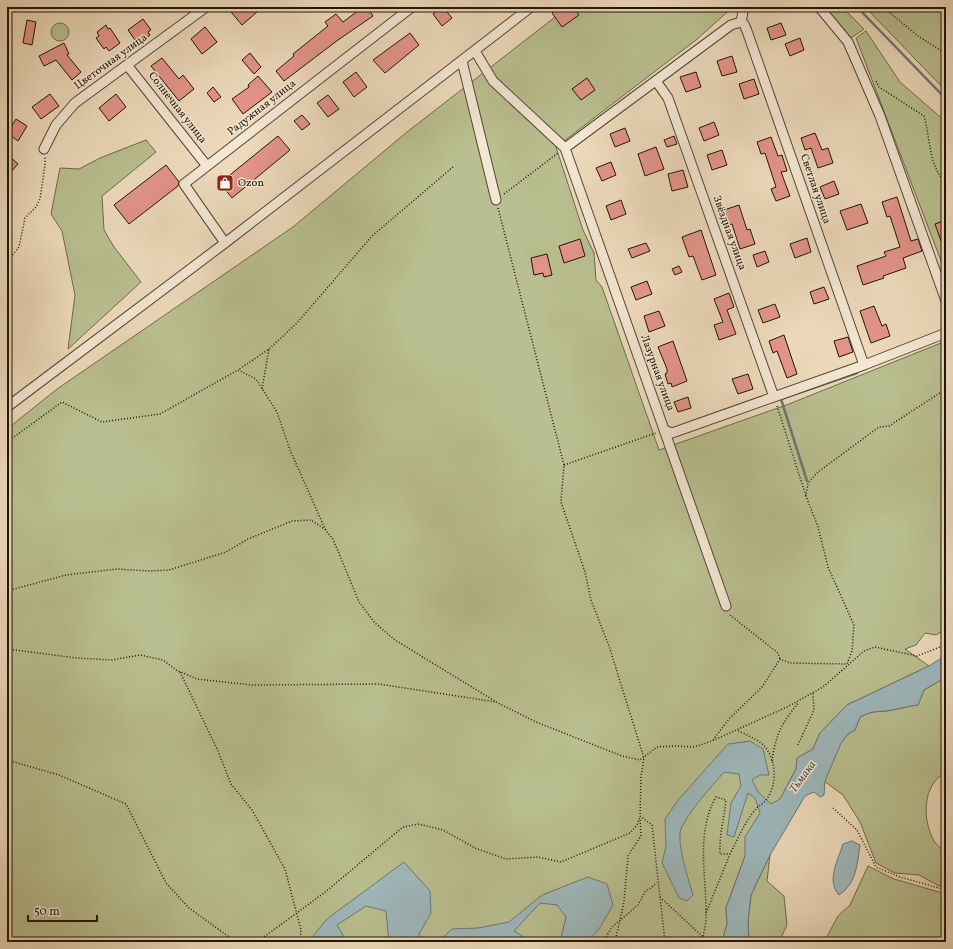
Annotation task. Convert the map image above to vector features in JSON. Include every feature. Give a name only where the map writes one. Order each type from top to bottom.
[{"type":"street","name":"Цветочная улица","points":[[44,149],[56,125],[75,103],[206,7]]},
{"type":"street","name":"Радужная улица","points":[[225,243],[184,184],[412,7]]},
{"type":"street","points":[[7,407],[225,243],[531,7]]},
{"type":"street","points":[[475,51],[493,82],[565,148],[731,25],[740,22],[744,7]]},
{"type":"street","points":[[819,7],[848,42],[854,55],[886,130],[946,301]]},
{"type":"street","name":"Светлая улица","points":[[740,22],[744,24],[748,31],[864,365]]},
{"type":"street","points":[[462,61],[496,200]]},
{"type":"street","name":"Солнечная улица","points":[[128,65],[207,166]]},
{"type":"street","name":"Звёздная улица","points":[[656,81],[668,98],[774,397]]},
{"type":"street","name":"Лазурная улица","points":[[565,148],[726,606]]},
{"type":"street","points":[[664,430],[672,433],[864,365],[946,333]]},
{"type":"path","points":[[883,7],[918,36],[946,54]]},
{"type":"path","points":[[875,80],[880,87],[924,116],[928,131],[931,156],[936,172],[946,183]]},
{"type":"path","points":[[565,148],[496,200],[564,465],[562,502],[585,572],[591,600],[609,646],[644,758],[641,777],[641,836],[628,856],[624,902],[615,942]]},
{"type":"path","points":[[7,262],[19,247],[25,218],[36,207],[40,199],[46,166],[44,149]]},
{"type":"path","points":[[7,442],[62,402],[102,422],[160,414],[238,370],[269,349],[297,323],[372,236],[453,167]]},
{"type":"path","points":[[262,389],[269,349]]},
{"type":"path","points":[[238,370],[256,379],[277,412],[290,450],[326,531]]},
{"type":"path","points":[[806,496],[808,483],[818,472],[879,427],[888,426],[946,389]]},
{"type":"path","points":[[774,397],[806,496],[818,527],[828,567],[854,625],[852,651],[847,664]]},
{"type":"path","points":[[564,465],[664,430]]},
{"type":"path","points":[[7,591],[66,575],[117,568],[150,571],[169,570],[226,552],[248,539],[292,522],[311,520],[334,539],[359,602],[376,623],[396,640],[498,703],[536,722],[622,756],[640,760],[657,747],[694,747],[712,741],[801,700],[823,687],[847,664],[864,651],[875,647],[918,656],[940,647],[946,642]]},
{"type":"path","points":[[726,606],[731,617],[778,653],[780,659],[790,663],[847,664]]},
{"type":"path","points":[[7,649],[77,658],[112,660],[140,655],[163,660],[180,672],[197,679],[252,685],[379,684],[498,703]]},
{"type":"path","points":[[712,741],[729,719],[762,687],[780,659]]},
{"type":"path","points":[[180,672],[218,751],[231,784],[252,810],[285,869],[301,930],[300,942]]},
{"type":"path","points":[[798,745],[814,710],[813,693]]},
{"type":"path","points":[[772,762],[782,723],[801,700]]},
{"type":"path","points":[[702,942],[706,915],[730,854],[755,810],[765,802],[776,776],[766,747],[737,730]]},
{"type":"path","points":[[7,760],[58,775],[126,804],[166,883],[189,908],[236,942]]},
{"type":"path","points":[[706,915],[703,847],[708,810],[716,797],[726,800],[724,818],[719,837],[720,854],[730,854]]},
{"type":"path","points":[[833,808],[856,830],[876,867],[900,877],[946,890]]},
{"type":"path","points":[[257,942],[296,915],[403,827],[419,824],[443,830],[475,848],[506,858],[538,857],[561,862],[630,833],[637,825],[640,816]]},
{"type":"path","points":[[640,816],[652,825],[665,942]]},
{"type":"path","points":[[603,942],[612,927],[638,905],[645,892],[658,883]]},
{"type":"path","points":[[660,897],[702,937],[705,942]]},
{"type":"green space","points":[[568,7],[733,7],[696,40],[556,147],[583,230],[594,253],[596,280],[602,287],[659,450],[789,404],[946,341],[946,575],[943,597],[946,606],[946,619],[943,631],[936,635],[925,633],[916,645],[905,649],[929,666],[847,705],[820,733],[813,749],[797,758],[796,769],[768,822],[745,856],[726,908],[727,924],[722,942],[7,942],[7,429],[57,389],[293,227],[407,132]]},
{"type":"green space","points":[[824,7],[842,7],[864,29],[851,38]]},
{"type":"green space","points":[[865,7],[946,7],[946,91]]},
{"type":"green space","points":[[56,23],[64,23],[69,28],[67,39],[64,41],[56,41],[51,36],[51,28]]},
{"type":"green space","points":[[866,31],[900,82],[946,122],[946,274],[856,38]]},
{"type":"green space","points":[[146,140],[156,152],[102,196],[104,230],[114,247],[141,282],[68,349],[75,295],[62,231],[51,214],[60,168],[79,169],[100,158]]},
{"type":"green space","points":[[946,677],[946,772],[932,785],[926,803],[927,823],[930,832],[934,841],[944,854],[947,862],[946,884],[939,886],[919,875],[895,873],[876,863],[860,822],[843,795],[824,781],[841,743],[848,734],[855,730],[860,717],[873,712],[918,705],[924,690]]},
{"type":"green space","points":[[770,855],[767,881],[784,896],[787,925],[779,942],[749,942],[748,921],[751,895]]},
{"type":"green space","points":[[868,866],[894,879],[946,894],[946,942],[824,942],[838,916],[850,905]]},
{"type":"water","name":"Тьмака","points":[[946,655],[946,677],[924,690],[918,705],[873,712],[860,717],[855,730],[848,734],[841,743],[825,781],[824,795],[820,797],[814,792],[805,796],[770,855],[751,895],[748,921],[749,942],[722,942],[727,924],[726,908],[745,856],[745,837],[760,813],[755,798],[748,793],[734,837],[727,835],[731,803],[741,786],[739,774],[724,772],[695,807],[684,822],[681,829],[680,843],[693,895],[687,901],[679,898],[662,863],[666,846],[665,819],[678,800],[728,744],[750,741],[763,749],[769,775],[760,775],[752,780],[759,793],[771,804],[780,799],[796,769],[797,758],[813,749],[820,733],[847,705],[929,666]]},
{"type":"water","points":[[852,841],[860,845],[857,866],[853,879],[845,890],[839,895],[833,883],[834,870],[843,844]]},
{"type":"water","points":[[404,862],[430,891],[431,913],[419,934],[423,942],[389,942],[386,911],[366,906],[337,925],[347,942],[308,942],[327,919]]},
{"type":"water","points":[[588,877],[607,884],[613,905],[599,929],[587,942],[560,942],[566,917],[557,905],[540,903],[514,931],[530,941],[529,942],[438,942],[452,929],[478,928],[509,922],[542,895]]},
{"type":"building","points":[[232,7],[253,7],[257,12],[242,25],[231,12]]},
{"type":"building","points":[[363,7],[367,7],[373,16],[338,40],[284,81],[276,71],[294,56],[293,54],[328,26],[325,22],[336,14],[343,22]]},
{"type":"building","points":[[443,7],[452,18],[442,26],[433,14]]},
{"type":"building","points":[[560,7],[573,7],[579,15],[562,27],[552,13]]},
{"type":"building","points":[[143,19],[151,30],[148,32],[150,35],[138,44],[128,30]]},
{"type":"building","points":[[27,20],[36,22],[32,45],[23,43]]},
{"type":"building","points":[[781,23],[786,35],[771,40],[767,28]]},
{"type":"building","points":[[106,25],[108,29],[110,28],[120,43],[109,51],[106,47],[104,49],[96,38],[99,36],[97,32]]},
{"type":"building","points":[[205,27],[217,42],[202,54],[191,39]]},
{"type":"building","points":[[410,33],[419,45],[385,73],[373,60]]},
{"type":"building","points":[[800,38],[804,50],[790,56],[785,44]]},
{"type":"building","points":[[64,43],[69,54],[67,55],[81,72],[72,80],[56,60],[44,66],[39,56]]},
{"type":"building","points":[[250,53],[261,67],[254,74],[242,60]]},
{"type":"building","points":[[732,56],[737,72],[722,76],[717,61]]},
{"type":"building","points":[[162,58],[179,79],[183,75],[194,89],[179,101],[151,66]]},
{"type":"building","points":[[356,72],[367,87],[354,97],[343,82]]},
{"type":"building","points":[[696,72],[701,87],[686,92],[680,77]]},
{"type":"building","points":[[258,76],[272,92],[243,114],[232,99],[249,87],[248,85]]},
{"type":"building","points":[[587,78],[595,90],[581,100],[572,89]]},
{"type":"building","points":[[754,79],[759,94],[744,99],[739,84]]},
{"type":"building","points":[[213,87],[221,97],[214,102],[207,93]]},
{"type":"building","points":[[50,94],[59,106],[41,119],[32,107]]},
{"type":"building","points":[[116,94],[126,107],[109,121],[99,108]]},
{"type":"building","points":[[328,95],[339,109],[328,117],[317,103]]},
{"type":"building","points":[[302,115],[310,124],[302,130],[294,121]]},
{"type":"building","points":[[16,119],[27,126],[18,141],[7,133]]},
{"type":"building","points":[[714,122],[719,135],[704,141],[699,128]]},
{"type":"building","points":[[625,128],[630,141],[615,147],[610,134]]},
{"type":"building","points":[[815,133],[822,150],[828,148],[833,163],[818,168],[811,148],[805,150],[801,138]]},
{"type":"building","points":[[278,136],[290,150],[232,198],[220,183]]},
{"type":"building","points":[[674,136],[677,144],[667,147],[664,140]]},
{"type":"building","points":[[771,137],[778,156],[782,155],[787,171],[781,172],[790,196],[776,201],[771,189],[776,187],[765,153],[761,154],[757,142]]},
{"type":"building","points":[[656,147],[664,169],[645,176],[638,154]]},
{"type":"building","points":[[722,150],[727,165],[712,170],[707,155]]},
{"type":"building","points":[[7,154],[18,164],[7,176]]},
{"type":"building","points":[[611,162],[616,175],[602,181],[596,168]]},
{"type":"building","points":[[166,165],[179,182],[178,186],[129,224],[114,205]]},
{"type":"building","points":[[683,170],[688,187],[672,191],[668,174]]},
{"type":"building","points":[[834,181],[839,194],[825,199],[820,187]]},
{"type":"building","points":[[897,197],[911,241],[918,239],[922,251],[903,258],[906,268],[883,276],[884,278],[863,285],[857,266],[886,256],[884,252],[900,247],[890,216],[887,217],[882,202]]},
{"type":"building","points":[[621,200],[626,214],[611,220],[606,206]]},
{"type":"building","points":[[861,204],[868,223],[847,230],[840,211]]},
{"type":"building","points":[[739,205],[747,230],[750,229],[755,244],[740,249],[732,224],[729,225],[724,210]]},
{"type":"building","points":[[946,220],[946,251],[945,252],[935,224]]},
{"type":"building","points":[[701,230],[716,275],[702,280],[693,256],[689,257],[682,237]]},
{"type":"building","points":[[807,238],[811,252],[795,258],[790,244]]},
{"type":"building","points":[[580,239],[585,256],[564,263],[559,246]]},
{"type":"building","points":[[646,243],[650,251],[632,258],[628,249]]},
{"type":"building","points":[[765,251],[769,262],[757,267],[753,255]]},
{"type":"building","points":[[547,254],[552,275],[544,277],[543,273],[534,275],[531,258]]},
{"type":"building","points":[[679,266],[682,272],[675,275],[672,269]]},
{"type":"building","points":[[647,281],[652,294],[636,300],[631,287]]},
{"type":"building","points":[[824,287],[829,299],[814,304],[810,292]]},
{"type":"building","points":[[729,293],[734,307],[727,310],[736,334],[719,340],[714,325],[723,322],[714,299]]},
{"type":"building","points":[[775,304],[780,317],[763,323],[758,310]]},
{"type":"building","points":[[874,306],[882,326],[886,324],[890,336],[871,343],[860,311]]},
{"type":"building","points":[[659,311],[665,326],[649,332],[644,316]]},
{"type":"building","points":[[784,335],[797,374],[787,378],[777,351],[773,353],[769,341]]},
{"type":"building","points":[[848,337],[853,352],[839,357],[834,341]]},
{"type":"building","points":[[673,341],[687,381],[672,387],[671,383],[668,384],[665,374],[667,373],[667,369],[658,347]]},
{"type":"building","points":[[748,374],[753,389],[738,394],[732,379]]},
{"type":"building","points":[[688,397],[691,408],[678,412],[674,402]]},
{"type":"waterway","points":[[857,7],[946,99]]},
{"type":"waterway","points":[[807,481],[781,399],[857,373]]},
{"type":"place","name":"Ozon","points":[[225,183]]}]
